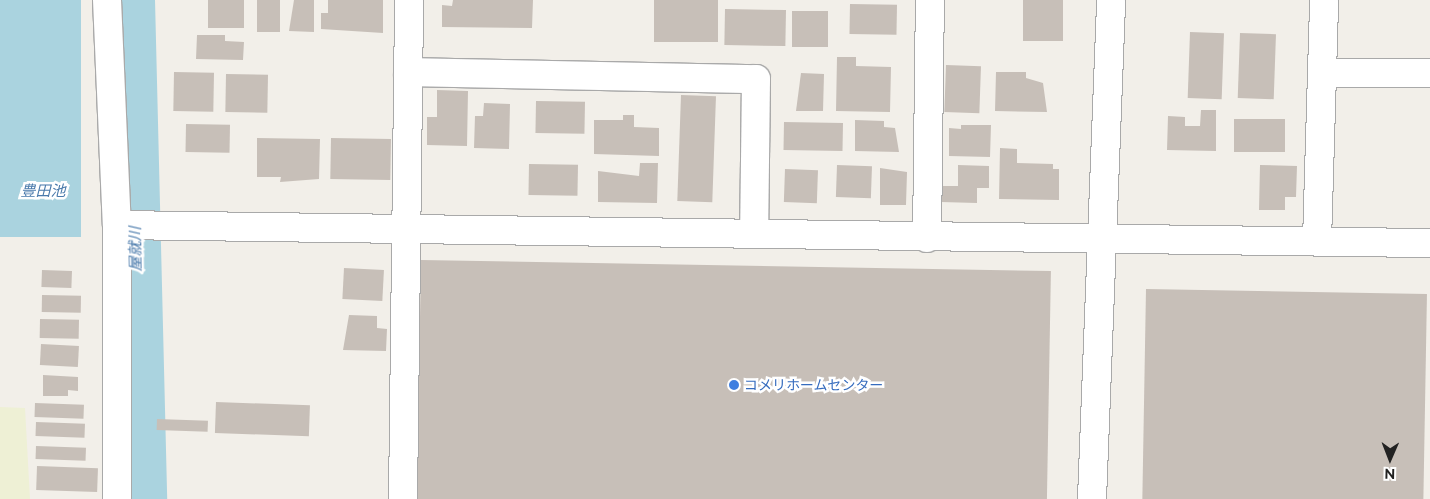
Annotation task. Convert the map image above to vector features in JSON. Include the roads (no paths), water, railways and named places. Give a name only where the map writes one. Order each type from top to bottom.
[{"type":"street","points":[[107,0],[117,225],[118,499]]},
{"type":"street","points":[[403,499],[409,0]]},
{"type":"street","points":[[927,238],[930,0]]},
{"type":"street","points":[[1092,499],[1111,0]]},
{"type":"street","points":[[1317,241],[1324,0]]},
{"type":"street","points":[[408,72],[756,79],[754,233]]},
{"type":"street","points":[[1323,73],[1430,73]]},
{"type":"street","points":[[117,225],[754,233],[927,238],[1103,238],[1430,243]]},
{"type":"water","name":"豊田池","points":[[0,0],[81,0],[81,237],[0,237]]},
{"type":"waterway","name":"屋就川","points":[[130,0],[142,499]]},
{"type":"place","name":"コメリホームセンター","points":[[734,385]]}]
